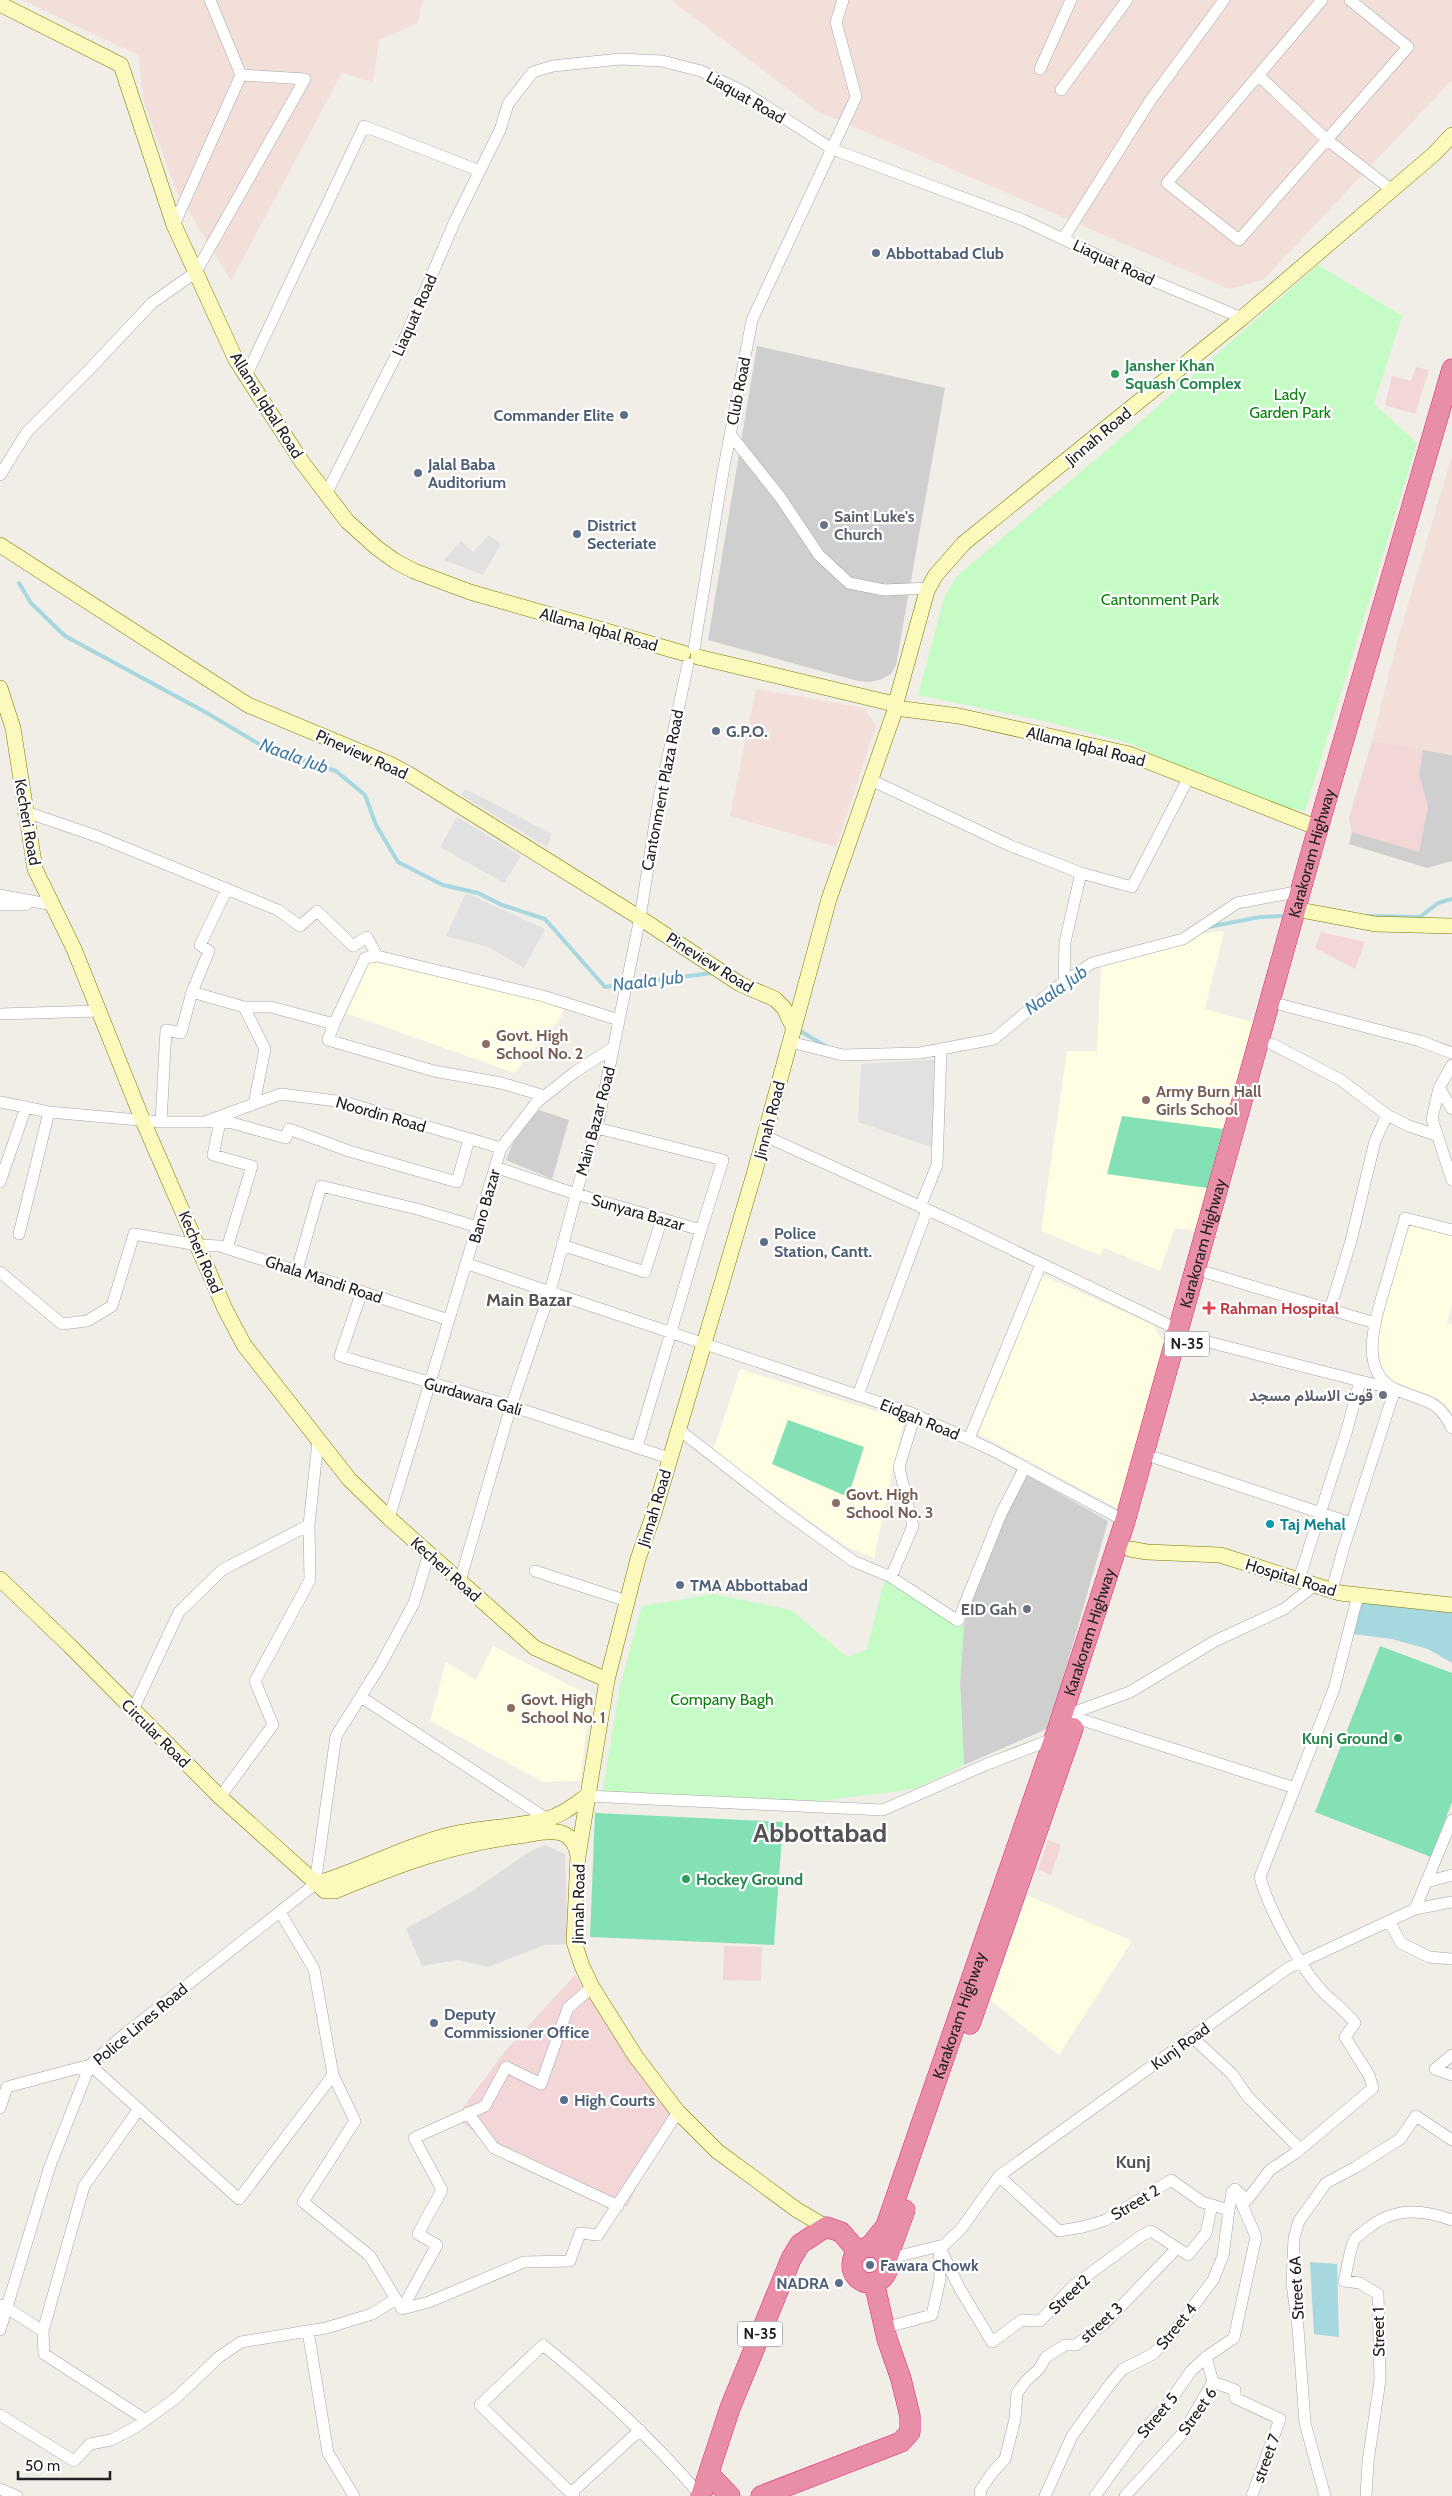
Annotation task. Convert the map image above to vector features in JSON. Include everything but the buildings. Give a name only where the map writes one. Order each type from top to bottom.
[{"type":"highway","name":"Karakoram Highway","points":[[874,2282],[884,2276],[888,2265],[887,2259],[1077,1714],[1130,1549],[1156,1458],[1183,1333],[1208,1273],[1272,1044],[1282,1005],[1301,904],[1318,828],[1452,369]]},
{"type":"highway","name":"Karakoram Highway","points":[[863,2249],[886,2226],[1055,1738],[1125,1521],[1183,1333],[1301,904],[1452,418]]},
{"type":"highway","points":[[826,2227],[841,2232],[863,2249],[880,2250],[887,2259]]},
{"type":"highway","name":"N-35","points":[[701,2496],[730,2408],[791,2260],[800,2244],[826,2227]]},
{"type":"highway","points":[[761,2496],[901,2442],[910,2432],[910,2416],[901,2379],[884,2328],[874,2282],[863,2281],[854,2273],[852,2262],[863,2249]]},
{"type":"highway","points":[[709,2474],[730,2496]]},
{"type":"main road","name":"Allama Iqbal Road","points":[[0,4],[122,65],[174,225],[236,360],[302,462],[326,494],[347,520],[395,561],[414,571],[470,592],[691,656],[896,706],[959,716],[1130,754],[1318,828]]},
{"type":"main road","name":"Jinnah Road","points":[[826,2227],[797,2210],[717,2151],[678,2112],[636,2056],[592,1987],[574,1942],[578,1856],[607,1680],[627,1601],[765,1136],[829,899],[896,706],[929,588],[935,576],[964,543],[1242,318],[1392,190],[1452,136]]},
{"type":"main road","name":"Pineview Road","points":[[0,544],[248,705],[399,768],[640,918],[740,984],[775,999]]},
{"type":"main road","name":"Kecheri Road","points":[[0,688],[26,812],[35,869],[74,949],[143,1121],[225,1309],[244,1345],[349,1479],[428,1554],[535,1648],[607,1680]]},
{"type":"main road","points":[[1301,904],[1375,924],[1450,930]]},
{"type":"main road","points":[[775,999],[786,999],[803,990]]},
{"type":"main road","points":[[775,999],[784,1008],[792,1035]]},
{"type":"main road","name":"Hospital Road","points":[[1130,1549],[1220,1555],[1332,1590],[1358,1595],[1452,1605]]},
{"type":"main road","name":"Circular Road","points":[[0,1579],[220,1797],[315,1884]]},
{"type":"main road","points":[[547,1826],[561,1813],[587,1796]]},
{"type":"main road","points":[[547,1826],[573,1840],[578,1856]]},
{"type":"main road","points":[[315,1884],[411,1846],[447,1835],[485,1827],[572,1827],[581,1835]]},
{"type":"street","points":[[174,225],[241,75],[210,0]]},
{"type":"street","name":"Club Road","points":[[691,656],[752,320],[856,97],[836,22],[843,0]]},
{"type":"street","points":[[1040,69],[1071,0]]},
{"type":"street","points":[[1061,90],[1127,0]]},
{"type":"street","points":[[1063,239],[1150,101],[1224,0]]},
{"type":"street","points":[[1322,0],[1167,183],[1238,240],[1408,47],[1350,0]]},
{"type":"street","name":"Liaquat Road","points":[[326,494],[404,340],[500,130],[508,104],[533,72],[553,66],[612,59],[662,61],[701,71],[744,92],[832,149],[1023,220],[1139,275],[1242,318]]},
{"type":"street","points":[[0,475],[27,432],[88,372],[152,303],[196,272],[305,79],[241,75]]},
{"type":"street","points":[[1259,76],[1326,139],[1392,190]]},
{"type":"street","points":[[246,376],[364,126],[480,171]]},
{"type":"street","points":[[730,434],[780,497],[819,555],[850,583],[884,590],[929,588]]},
{"type":"street","name":"Cantonment Plaza Road","points":[[640,918],[659,798],[691,656]]},
{"type":"street","points":[[871,780],[1011,846],[1081,873],[1132,887],[1189,778]]},
{"type":"street","points":[[26,812],[99,837],[278,910],[300,926],[317,911],[353,946],[367,937],[377,956]]},
{"type":"street","points":[[1064,982],[1065,942],[1081,873]]},
{"type":"street","points":[[161,1122],[166,1030],[181,1033],[192,992],[209,951],[200,945],[227,889]]},
{"type":"street","points":[[0,895],[53,904]]},
{"type":"street","points":[[792,1035],[843,1055],[920,1053],[994,1039],[1064,982],[1092,964],[1183,939],[1237,903],[1301,904]]},
{"type":"street","points":[[0,905],[53,904]]},
{"type":"street","name":"Main Bazar Road","points":[[460,1582],[511,1406],[550,1292],[576,1194],[597,1128],[640,918]]},
{"type":"street","points":[[545,1096],[502,1083],[434,1072],[328,1040],[365,958],[377,956],[543,996],[619,1020]]},
{"type":"street","points":[[192,992],[244,1007],[271,1007],[334,1024]]},
{"type":"street","points":[[1282,1005],[1420,1041],[1452,1053]]},
{"type":"street","points":[[244,1007],[264,1049],[254,1104]]},
{"type":"street","points":[[0,1014],[99,1011]]},
{"type":"street","points":[[1272,1044],[1341,1080],[1387,1116],[1436,1135]]},
{"type":"street","name":"Bano Bazar","points":[[389,1518],[502,1148],[537,1102],[614,1047]]},
{"type":"street","points":[[858,1395],[937,1165],[941,1049]]},
{"type":"street","points":[[1452,1065],[1439,1088],[1432,1119],[1452,1180]]},
{"type":"street","points":[[1439,1088],[1452,1109]]},
{"type":"street","name":"Noordin Road","points":[[0,1102],[49,1112],[143,1121],[205,1122],[280,1094],[344,1102],[502,1148]]},
{"type":"street","points":[[0,1182],[26,1108]]},
{"type":"street","points":[[19,1234],[49,1112]]},
{"type":"street","points":[[1330,1309],[1352,1241],[1375,1141],[1387,1116]]},
{"type":"street","points":[[205,1122],[232,1123],[286,1138],[289,1129],[349,1152],[457,1182],[469,1139]]},
{"type":"street","points":[[220,1122],[213,1155],[252,1166],[228,1248]]},
{"type":"street","name":"Sunyara Bazar","points":[[495,1167],[576,1194],[701,1230],[723,1160],[597,1128]]},
{"type":"street","points":[[765,1136],[923,1208],[1183,1333],[1395,1389],[1436,1405],[1445,1413],[1452,1428]]},
{"type":"street","points":[[296,1270],[321,1186],[421,1210],[478,1227]]},
{"type":"street","points":[[562,1244],[645,1272],[662,1218]]},
{"type":"street","points":[[1395,1389],[1387,1384],[1377,1373],[1372,1346],[1376,1318],[1405,1218],[1452,1230]]},
{"type":"street","points":[[637,1447],[701,1230]]},
{"type":"street","name":"Ghala Mandi Road","points":[[0,1272],[62,1324],[87,1322],[112,1306],[134,1234],[228,1248],[449,1320]]},
{"type":"street","points":[[468,1264],[705,1343]]},
{"type":"street","points":[[969,1439],[1040,1264]]},
{"type":"street","points":[[1208,1273],[1330,1309],[1376,1318]]},
{"type":"street","name":"Gurdawara Gali","points":[[362,1291],[340,1356],[511,1406],[669,1458]]},
{"type":"street","name":"Eidgah Road","points":[[705,1343],[915,1414],[1025,1467],[1125,1521]]},
{"type":"street","points":[[1299,1580],[1360,1381]]},
{"type":"street","points":[[1332,1590],[1395,1389]]},
{"type":"street","points":[[891,1577],[913,1526],[899,1467],[915,1414]]},
{"type":"street","points":[[678,1429],[781,1510],[853,1561],[891,1577],[958,1621],[1001,1514],[1025,1467]]},
{"type":"street","points":[[220,1797],[272,1725],[255,1680],[310,1580],[309,1525],[318,1441]]},
{"type":"street","points":[[1156,1458],[1352,1523]]},
{"type":"street","points":[[133,1710],[179,1612],[222,1570],[309,1525]]},
{"type":"street","points":[[315,1884],[336,1736],[361,1697],[414,1603],[428,1554]]},
{"type":"street","points":[[535,1571],[627,1601]]},
{"type":"street","points":[[1077,1714],[1130,1692],[1215,1641],[1284,1609],[1315,1585]]},
{"type":"street","points":[[1229,2210],[1232,2192],[1235,2188],[1247,2200],[1270,2170],[1300,2149],[1372,2088],[1369,2075],[1345,2037],[1355,2023],[1344,2009],[1326,1995],[1302,1962],[1264,1892],[1260,1877],[1334,1689],[1358,1595]]},
{"type":"street","points":[[361,1697],[547,1826]]},
{"type":"street","points":[[1077,1714],[1296,1788]]},
{"type":"street","points":[[587,1796],[883,1810],[1055,1738]]},
{"type":"street","points":[[1414,1909],[1452,1820]]},
{"type":"street","points":[[1426,1882],[1452,1875]]},
{"type":"street","name":"Police Lines Road","points":[[0,2330],[3,2306],[50,2166],[90,2065],[120,2038],[315,1884]]},
{"type":"street","name":"Kunj Road","points":[[887,2259],[944,2244],[961,2229],[999,2176],[1288,1968],[1414,1909],[1452,1902]]},
{"type":"street","points":[[280,1912],[314,1969],[333,2075],[354,2121],[303,2202],[370,2256],[399,2304]]},
{"type":"street","points":[[1389,1921],[1402,1943],[1429,1956],[1452,1959]]},
{"type":"street","points":[[399,2304],[437,2245],[418,2234],[442,2190],[414,2138],[485,2106],[506,2067],[541,2084],[568,2008],[592,1987]]},
{"type":"street","points":[[1192,2037],[1232,2074],[1248,2097],[1300,2149]]},
{"type":"street","points":[[1452,2055],[1436,2069],[1452,2074]]},
{"type":"street","points":[[0,2108],[3,2084],[90,2065],[238,2199],[333,2075]]},
{"type":"street","points":[[139,2109],[84,2186],[43,2331],[44,2354],[146,2420]]},
{"type":"street","points":[[0,2415],[74,2461],[90,2444],[111,2440],[146,2420],[176,2398],[219,2357],[241,2342],[326,2328],[399,2304],[429,2302],[524,2262],[570,2261],[580,2233],[598,2235],[678,2112]]},
{"type":"street","points":[[468,2113],[494,2148],[618,2206]]},
{"type":"street","name":"Street 6A","points":[[1325,2496],[1305,2423],[1301,2386],[1298,2328],[1292,2284],[1294,2238],[1298,2221],[1326,2183],[1356,2167],[1400,2139],[1416,2116],[1452,2140]]},
{"type":"street","name":"Street 2","points":[[999,2176],[1059,2231],[1106,2220],[1172,2180],[1202,2202],[1229,2210]]},
{"type":"street","name":"Street 5","points":[[1095,2496],[1135,2440],[1168,2404],[1191,2371],[1206,2357],[1234,2338],[1256,2237],[1235,2188]]},
{"type":"street","points":[[1177,2248],[1188,2255],[1206,2233],[1212,2205]]},
{"type":"street","name":"Street 4","points":[[1045,2496],[1072,2436],[1110,2384],[1123,2369],[1153,2354],[1170,2338],[1213,2280],[1223,2256],[1229,2210]]},
{"type":"street","name":"Street 1","points":[[1366,2496],[1368,2462],[1380,2380],[1378,2294],[1360,2283],[1344,2281],[1354,2240],[1374,2224],[1398,2213],[1413,2211],[1434,2214],[1452,2220]]},
{"type":"street","name":"Street2","points":[[939,2246],[960,2289],[992,2342],[1022,2320],[1040,2321],[1073,2286],[1141,2236],[1151,2232],[1177,2248]]},
{"type":"street","points":[[884,2328],[932,2315],[940,2279],[939,2246]]},
{"type":"street","name":"street 3","points":[[981,2496],[980,2491],[1006,2458],[1015,2419],[1017,2394],[1026,2381],[1040,2369],[1046,2357],[1065,2345],[1076,2345],[1104,2324],[1177,2248]]},
{"type":"street","points":[[3,2306],[43,2331]]},
{"type":"street","points":[[308,2331],[328,2454],[354,2496]]},
{"type":"street","points":[[640,2430],[572,2494],[480,2405],[543,2345],[597,2389],[640,2430],[701,2496]]},
{"type":"street","points":[[1206,2357],[1213,2382]]},
{"type":"street","name":"Street 6","points":[[1125,2496],[1183,2433],[1213,2382],[1235,2390],[1235,2398],[1280,2419]]},
{"type":"street","name":"street 7","points":[[1252,2496],[1280,2419]]},
{"type":"street","points":[[0,2489],[17,2496]]},
{"type":"shaded area","points":[[22,0],[423,0],[418,23],[379,40],[373,82],[342,73],[231,281],[176,190],[144,103],[138,55]]},
{"type":"shaded area","points":[[671,0],[1452,0],[1452,80],[1263,280],[1229,289],[817,111]]},
{"type":"shaded area","name":"Saint Luke's Church","points":[[757,346],[945,388],[896,665],[891,674],[882,679],[870,682],[858,681],[708,640]]},
{"type":"shaded area","points":[[1416,367],[1429,370],[1415,414],[1385,405],[1392,376],[1411,381]]},
{"type":"shaded area","points":[[1452,455],[1452,755],[1372,741],[1399,635]]},
{"type":"shaded area","points":[[489,535],[501,544],[483,575],[444,560],[461,541],[473,552]]},
{"type":"shaded area","points":[[756,689],[864,708],[876,726],[836,847],[730,816]]},
{"type":"shaded area","points":[[1372,741],[1423,749],[1419,775],[1428,806],[1419,853],[1352,832],[1349,818]]},
{"type":"shaded area","points":[[1423,749],[1452,755],[1452,861],[1427,868],[1349,844],[1352,832],[1419,852],[1428,806],[1419,775]]},
{"type":"shaded area","points":[[466,789],[552,834],[547,847],[461,795]]},
{"type":"shaded area","points":[[457,817],[521,856],[504,883],[440,847]]},
{"type":"shaded area","points":[[466,893],[545,929],[524,968],[489,947],[446,936]]},
{"type":"shaded area","name":"Army Burn Hall Girls School","points":[[1224,931],[1205,1009],[1253,1022],[1196,1231],[1175,1228],[1160,1271],[1104,1248],[1101,1256],[1041,1231],[1067,1051],[1097,1051],[1101,965],[1190,935]]},
{"type":"shaded area","points":[[1321,932],[1365,942],[1355,969],[1315,948]]},
{"type":"shaded area","name":"Govt. High School No. 2","points":[[367,959],[422,973],[488,983],[564,1004],[562,1016],[514,1073],[343,1012]]},
{"type":"shaded area","points":[[944,1059],[937,1149],[858,1122],[861,1064]]},
{"type":"shaded area","points":[[539,1110],[569,1120],[552,1179],[506,1160],[519,1128]]},
{"type":"shaded area","points":[[1408,1220],[1452,1233],[1452,1305],[1447,1323],[1452,1325],[1452,1414],[1450,1409],[1437,1398],[1393,1381],[1386,1376],[1380,1361],[1378,1344],[1383,1308]]},
{"type":"shaded area","points":[[1033,1271],[1153,1325],[1165,1345],[1117,1508],[973,1431]]},
{"type":"shaded area","name":"Govt. High School No. 3","points":[[740,1369],[904,1420],[874,1558],[847,1547],[713,1451]]},
{"type":"shaded area","name":"EID Gah","points":[[1016,1469],[1108,1521],[1049,1728],[964,1765],[960,1683],[964,1625]]},
{"type":"shaded area","name":"Govt. High School No. 1","points":[[493,1646],[591,1696],[580,1781],[543,1782],[430,1721],[446,1662],[476,1680]]},
{"type":"shaded area","points":[[1048,1840],[1061,1845],[1051,1875],[1038,1870]]},
{"type":"shaded area","points":[[545,1845],[565,1854],[568,1944],[545,1945],[488,1967],[459,1960],[422,1966],[406,1929],[474,1890],[530,1851]]},
{"type":"shaded area","points":[[1027,1895],[1132,1941],[1059,2055],[990,2000]]},
{"type":"shaded area","points":[[724,1946],[762,1947],[761,1981],[723,1980]]},
{"type":"shaded area","name":"High Courts","points":[[575,1975],[672,2117],[627,2207],[502,2156],[456,2117],[506,2050]]},
{"type":"green space","name":"Cantonment Park","points":[[1318,265],[1402,316],[1374,404],[1417,443],[1305,811],[1251,802],[1132,744],[1053,723],[918,695],[945,595],[957,576],[1133,428]]},
{"type":"green space","points":[[1122,1116],[1223,1129],[1207,1188],[1107,1174]]},
{"type":"green space","points":[[788,1420],[864,1447],[848,1497],[772,1464]]},
{"type":"green space","name":"Company Bagh","points":[[885,1578],[964,1625],[960,1683],[964,1765],[914,1789],[796,1804],[602,1794],[620,1686],[642,1606],[713,1594],[791,1610],[847,1657],[867,1649]]},
{"type":"green space","name":"Kunj Ground","points":[[1380,1646],[1452,1673],[1452,1802],[1431,1857],[1315,1812]]},
{"type":"green space","name":"Hockey Ground","points":[[595,1813],[783,1822],[774,1945],[590,1937]]},
{"type":"water","points":[[1359,1600],[1452,1607],[1452,1663],[1428,1649],[1392,1639],[1353,1634]]},
{"type":"water","points":[[1310,2262],[1337,2264],[1339,2337],[1314,2334]]},
{"type":"waterway","name":"Naala Jub","points":[[19,583],[31,603],[65,636],[207,713],[264,747],[336,771],[365,795],[376,825],[398,862],[443,885],[478,893],[502,905],[545,919],[605,987],[712,973]]},
{"type":"waterway","name":"Naala Jub","points":[[1367,916],[1420,917],[1438,903],[1452,899]]},
{"type":"waterway","name":"Naala Jub","points":[[1208,927],[1260,917],[1281,916]]},
{"type":"waterway","name":"Naala Jub","points":[[797,1029],[825,1046]]},
{"type":"place","name":"Abbottabad Club","points":[[876,253]]},
{"type":"place","name":"Jansher Khan Squash Complex","points":[[1115,374]]},
{"type":"place","name":"Commander Elite","points":[[624,415]]},
{"type":"place","name":"Jalal Baba Auditorium","points":[[418,473]]},
{"type":"place","name":"Saint Luke's Church","points":[[824,525]]},
{"type":"place","name":"District Secteriate","points":[[577,534]]},
{"type":"place","name":"G.P.O.","points":[[716,731]]},
{"type":"place","name":"Govt. High School No. 2","points":[[486,1044]]},
{"type":"place","name":"Army Burn Hall Girls School","points":[[1146,1100]]},
{"type":"place","name":"Police Station, Cantt.","points":[[764,1242]]},
{"type":"place","name":"Rahman Hospital","points":[[1209,1308]]},
{"type":"place","name":"قوت الاسلام مسجد","points":[[1383,1395]]},
{"type":"place","name":"Govt. High School No. 3","points":[[836,1503]]},
{"type":"place","name":"Taj Mehal","points":[[1270,1524]]},
{"type":"place","name":"TMA Abbottabad","points":[[680,1585]]},
{"type":"place","name":"EID Gah","points":[[1027,1609]]},
{"type":"place","name":"Govt. High School No. 1","points":[[511,1708]]},
{"type":"place","name":"Kunj Ground","points":[[1398,1738]]},
{"type":"place","name":"Hockey Ground","points":[[686,1879]]},
{"type":"place","name":"Deputy Commissioner Office","points":[[434,2023]]},
{"type":"place","name":"High Courts","points":[[564,2100]]},
{"type":"place","name":"Fawara Chowk","points":[[870,2265]]},
{"type":"place","name":"NADRA","points":[[839,2283]]},
{"type":"district","name":"Main Bazar","points":[[529,1300]]},
{"type":"district","name":"Abbottabad","points":[[820,1833]]},
{"type":"district","name":"Kunj","points":[[1133,2162]]},
{"type":"park label","name":"Lady Garden Park","points":[[1290,403]]}]
